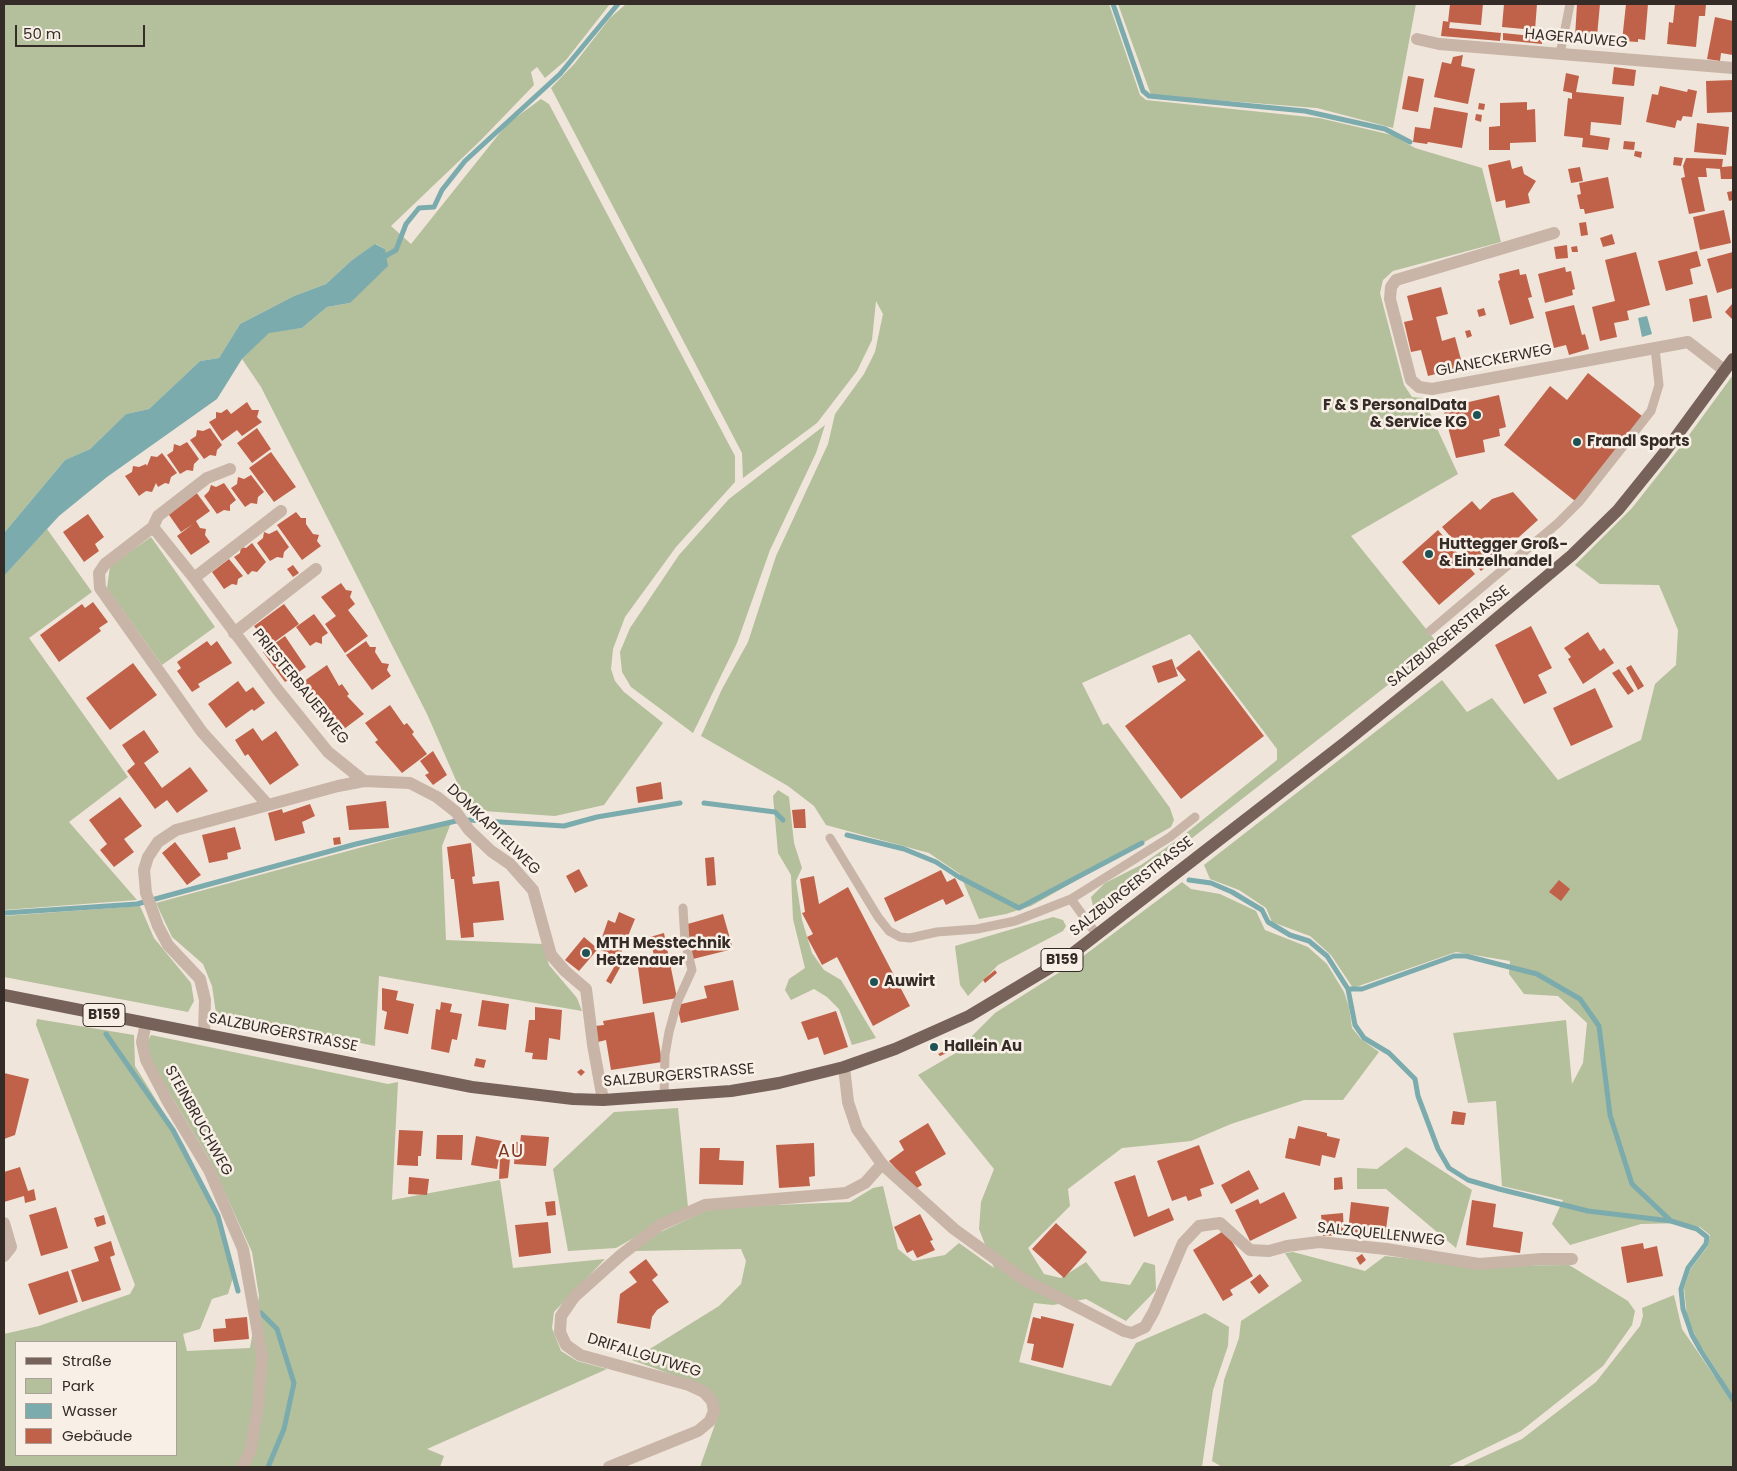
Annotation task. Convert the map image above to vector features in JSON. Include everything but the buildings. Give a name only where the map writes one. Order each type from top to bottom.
[{"type":"main road","name":"SALZBURGERSTRASSE","points":[[4,995],[145,1026],[204,1034],[472,1087],[538,1096],[604,1100],[732,1091],[779,1083],[844,1067],[895,1049],[969,1016],[1047,970],[1097,935],[1347,741],[1572,556],[1618,510],[1664,453],[1733,359]]},
{"type":"street","name":"HAGERAUWEG","points":[[1417,39],[1440,44],[1733,68]]},
{"type":"street","name":"GLANECKERWEG","points":[[1554,233],[1396,280],[1391,287],[1390,299],[1411,380],[1419,388],[1432,389],[1688,342],[1724,370]]},
{"type":"street","points":[[230,469],[207,478],[158,516],[153,527],[105,564],[99,573],[100,588],[202,732],[268,805]]},
{"type":"street","points":[[194,578],[281,511]]},
{"type":"street","name":"PRIESTERBAUERWEG","points":[[153,527],[328,752],[364,781]]},
{"type":"street","name":"PRIESTERBAUERWEG","points":[[234,633],[316,569]]},
{"type":"street","name":"DOMKAPITELWEG","points":[[204,1034],[205,1000],[200,979],[168,944],[151,910],[146,893],[144,870],[148,857],[158,842],[176,830],[364,781],[410,783],[437,797],[456,812],[469,830],[510,864],[533,890],[551,955],[565,971],[586,989],[593,1045],[604,1100]]},
{"type":"street","name":"STEINBRUCHWEG","points":[[145,1026],[142,1042],[146,1060],[209,1170],[243,1249],[262,1356],[254,1434],[250,1452],[242,1467]]},
{"type":"street","name":"SALZQUELLENWEG","points":[[844,1067],[848,1102],[857,1129],[882,1164],[954,1229],[1023,1279],[1124,1331],[1132,1333],[1144,1327],[1158,1302],[1183,1243],[1199,1226],[1220,1223],[1250,1250],[1269,1251],[1287,1246],[1319,1242],[1386,1249],[1479,1264],[1542,1259],[1572,1259]]},
{"type":"street","name":"DRIFALLGUTWEG","points":[[609,1467],[698,1431],[710,1421],[714,1411],[712,1401],[704,1392],[689,1385],[580,1355],[566,1345],[560,1332],[561,1316],[574,1297],[621,1255],[660,1225],[706,1205],[846,1194],[865,1183],[882,1164]]},
{"type":"street","points":[[4,1223],[11,1247],[4,1256]]},
{"type":"lane","points":[[1560,54],[1570,4]]},
{"type":"lane","points":[[1430,631],[1558,523],[1580,501],[1651,411],[1659,384],[1655,348]]},
{"type":"lane","points":[[830,838],[878,917],[889,931],[900,937],[910,938],[937,932],[977,929],[1016,921],[1071,898],[1170,837],[1195,817]]},
{"type":"lane","points":[[1071,898],[1097,935]]},
{"type":"lane","points":[[664,1096],[665,1055],[669,1032],[677,1003],[692,970],[685,941],[683,908]]},
{"type":"green space","points":[[4,4],[610,4],[566,60],[545,78],[537,67],[531,72],[534,85],[480,141],[391,226],[411,244],[507,124],[541,99],[549,104],[735,456],[735,482],[676,547],[625,617],[613,649],[611,669],[615,681],[624,692],[663,723],[604,805],[555,816],[469,810],[427,714],[261,387],[242,359],[269,332],[302,328],[327,307],[350,303],[385,249],[376,244],[352,260],[326,284],[294,296],[240,324],[219,358],[200,361],[149,409],[126,414],[90,449],[65,460],[4,533]]},
{"type":"green space","points":[[626,4],[1109,4],[1140,95],[1146,100],[1319,118],[1392,135],[1415,148],[1482,168],[1501,242],[1393,271],[1383,280],[1380,293],[1404,385],[1412,397],[1423,398],[1458,474],[1351,536],[1439,645],[1100,910],[1093,906],[1091,897],[1105,883],[1141,865],[1180,838],[1277,760],[1277,749],[1190,634],[1082,683],[1103,725],[1108,723],[1170,808],[1174,820],[1171,827],[1031,906],[1006,914],[979,919],[960,874],[929,853],[826,825],[814,806],[788,786],[701,736],[722,689],[748,642],[776,556],[828,444],[835,414],[864,374],[875,352],[883,314],[876,301],[872,340],[857,371],[817,423],[743,478],[742,453],[551,88],[575,63],[610,18]]},
{"type":"green space","points":[[1118,4],[1416,4],[1393,128],[1317,108],[1151,95]]},
{"type":"green space","points":[[1733,375],[1733,1467],[1461,1467],[1522,1439],[1596,1382],[1640,1326],[1643,1316],[1642,1308],[1674,1295],[1682,1329],[1715,1377],[1721,1377],[1698,1342],[1687,1316],[1684,1288],[1690,1270],[1708,1246],[1710,1235],[1700,1227],[1682,1223],[1641,1224],[1570,1245],[1552,1224],[1563,1200],[1502,1186],[1496,1101],[1468,1103],[1453,1033],[1566,1020],[1572,1084],[1583,1063],[1587,1023],[1558,996],[1524,994],[1509,974],[1510,961],[1456,952],[1353,988],[1331,955],[1310,936],[1272,922],[1266,908],[1239,890],[1210,879],[1204,865],[1442,680],[1467,712],[1492,698],[1558,780],[1641,740],[1655,684],[1676,665],[1678,630],[1659,585],[1600,584],[1575,565],[1632,508],[1681,446]]},
{"type":"green space","points":[[825,425],[816,453],[770,550],[737,643],[693,733],[631,687],[622,672],[620,652],[630,628],[679,555],[729,499]]},
{"type":"green space","points":[[47,529],[92,592],[29,638],[128,777],[69,822],[137,900],[4,910],[4,576]]},
{"type":"green space","points":[[151,537],[215,627],[162,665],[107,588],[110,566]]},
{"type":"green space","points":[[778,790],[789,797],[794,843],[802,868],[796,881],[802,920],[812,953],[824,970],[841,980],[876,1038],[852,1045],[839,1009],[827,997],[814,989],[791,1000],[785,990],[789,979],[805,968],[793,919],[791,875],[778,853],[773,796]]},
{"type":"green space","points":[[451,823],[442,846],[446,940],[543,944],[549,965],[577,998],[582,1011],[379,976],[375,1046],[216,1013],[212,986],[203,964],[172,937],[156,903]]},
{"type":"green space","points":[[1182,882],[1191,889],[1220,894],[1256,911],[1265,930],[1308,947],[1327,964],[1344,992],[1349,1007],[1352,1028],[1361,1039],[1379,1052],[1343,1100],[1304,1100],[1231,1124],[1191,1141],[1122,1148],[1068,1189],[1070,1206],[1028,1248],[1044,1274],[1061,1278],[1086,1262],[1101,1281],[1130,1285],[1144,1262],[1155,1265],[1156,1290],[1126,1321],[1086,1299],[1053,1305],[1034,1303],[1019,1362],[1111,1386],[1136,1343],[1205,1313],[1229,1327],[1228,1346],[1213,1390],[1202,1467],[700,1467],[719,1413],[706,1387],[632,1360],[719,1306],[741,1284],[746,1261],[741,1249],[634,1251],[648,1238],[705,1211],[726,1207],[850,1202],[873,1188],[883,1186],[898,1249],[913,1261],[945,1255],[959,1243],[994,1268],[979,1229],[981,1202],[994,1169],[918,1075],[954,1054],[995,1013],[1074,963]]},
{"type":"green space","points":[[140,906],[154,938],[191,983],[194,1001],[188,1012],[4,977],[4,916]]},
{"type":"green space","points":[[1053,917],[1063,920],[1066,926],[1063,931],[998,965],[968,996],[960,985],[955,946]]},
{"type":"green space","points":[[37,1019],[134,1035],[135,1066],[184,1145],[219,1217],[235,1271],[228,1294],[212,1299],[200,1329],[183,1334],[187,1351],[250,1348],[259,1296],[252,1252],[210,1160],[152,1064],[147,1042],[151,1035],[388,1084],[398,1082],[392,1200],[500,1180],[513,1268],[605,1259],[554,1312],[552,1328],[561,1351],[577,1361],[607,1369],[427,1449],[444,1456],[440,1467],[4,1467],[4,1334],[39,1326],[130,1294],[135,1285],[36,1025]]},
{"type":"green space","points":[[678,1108],[688,1207],[616,1248],[568,1251],[553,1169],[614,1112]]},
{"type":"green space","points":[[1406,1147],[1472,1190],[1456,1248],[1386,1189],[1357,1189],[1357,1168],[1377,1169]]},
{"type":"green space","points":[[1293,1252],[1365,1271],[1385,1256],[1475,1266],[1569,1265],[1628,1301],[1635,1311],[1632,1325],[1603,1366],[1521,1431],[1447,1467],[1222,1467],[1212,1461],[1224,1380],[1239,1338],[1241,1321],[1302,1281],[1285,1253]]},
{"type":"water","points":[[375,244],[385,249],[388,266],[350,303],[327,307],[302,328],[269,333],[242,359],[217,399],[107,477],[59,516],[4,576],[4,533],[65,460],[90,449],[126,414],[149,409],[200,361],[219,358],[240,324],[294,296],[326,284],[352,260]]},
{"type":"water","points":[[1647,316],[1652,334],[1642,337],[1638,318]]},
{"type":"waterway","points":[[382,258],[396,250],[406,224],[419,208],[434,207],[442,190],[465,161],[560,74],[618,4]]},
{"type":"waterway","points":[[1113,4],[1143,91],[1149,96],[1305,111],[1385,129],[1410,142]]},
{"type":"waterway","points":[[469,820],[564,826],[597,817],[680,803]]},
{"type":"waterway","points":[[704,803],[775,812],[783,820]]},
{"type":"waterway","points":[[4,913],[137,904],[356,844],[456,821]]},
{"type":"waterway","points":[[847,835],[904,849],[936,862],[959,877],[1019,908],[1142,843]]},
{"type":"waterway","points":[[1189,880],[1211,883],[1232,892],[1262,910],[1268,922],[1290,935],[1309,941],[1327,956],[1348,989],[1355,1025],[1364,1038],[1389,1053],[1415,1079],[1418,1096],[1438,1149],[1449,1168],[1468,1180],[1499,1189],[1588,1211],[1671,1221],[1697,1229],[1707,1237],[1706,1244],[1688,1268],[1681,1289],[1683,1309],[1692,1335],[1733,1400]]},
{"type":"waterway","points":[[1348,989],[1362,989],[1454,956],[1466,956],[1537,974],[1580,999],[1599,1026],[1610,1115],[1632,1184],[1670,1220]]},
{"type":"waterway","points":[[106,1034],[173,1130],[218,1216],[238,1291]]},
{"type":"waterway","points":[[261,1313],[277,1329],[294,1383],[284,1429],[268,1467]]},
{"type":"place","name":"F & S PersonalData & Service KG","points":[[1477,415]]},
{"type":"place","name":"Frandl Sports","points":[[1577,442]]},
{"type":"place","name":"Huttegger Groß- & Einzelhandel","points":[[1429,554]]},
{"type":"place","name":"MTH Messtechnik Hetzenauer","points":[[586,953]]},
{"type":"place","name":"Auwirt","points":[[874,982]]},
{"type":"place","name":"Hallein Au","points":[[934,1047]]},
{"type":"district","name":"AU","points":[[511,1152]]}]
